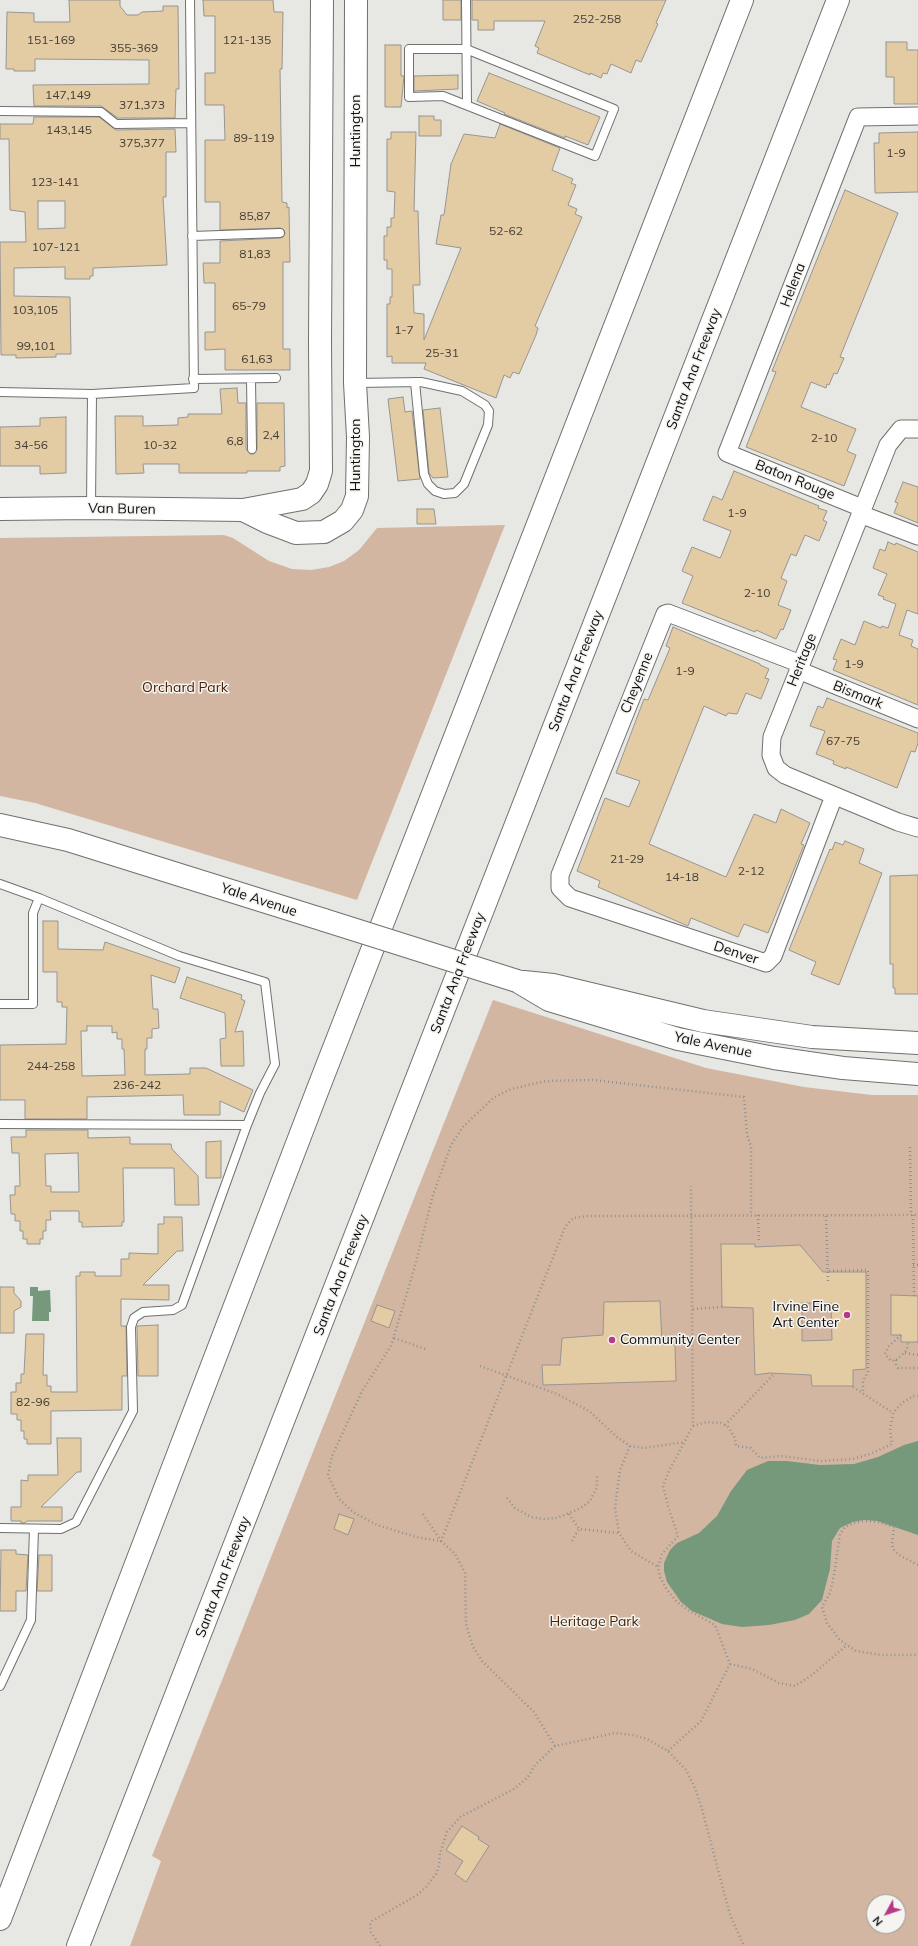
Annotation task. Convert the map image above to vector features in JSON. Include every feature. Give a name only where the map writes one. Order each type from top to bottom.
[{"type":"main road","points":[[243,510],[302,499],[311,493],[317,484],[322,471],[320,344],[322,0]]},
{"type":"main road","name":"Huntington","points":[[243,510],[267,522],[296,532],[324,532],[343,521],[352,510],[357,496],[358,437],[355,383],[356,0]]},
{"type":"main road","points":[[0,1919],[316,1096],[742,0]]},
{"type":"main road","name":"Santa Ana Freeway","points":[[78,1946],[838,0]]},
{"type":"main road","name":"Van Buren","points":[[0,509],[91,508],[243,510]]},
{"type":"main road","name":"Yale Avenue","points":[[0,825],[68,840],[516,981],[554,985],[703,1022],[812,1037],[918,1043]]},
{"type":"main road","name":"Yale Avenue","points":[[516,981],[549,1000],[678,1038],[774,1058],[843,1068],[918,1074]]},
{"type":"street","name":"Helena","points":[[727,453],[858,117],[918,116]]},
{"type":"street","name":"Heritage","points":[[918,429],[901,429],[888,445],[772,737],[771,755],[776,768],[785,776],[918,828]]},
{"type":"street","name":"Baton Rouge","points":[[727,453],[918,536]]},
{"type":"street","name":"Cheyenne","points":[[560,888],[560,875],[666,614],[668,613],[800,667]]},
{"type":"street","name":"Bismark","points":[[800,667],[918,719]]},
{"type":"street","name":"Denver","points":[[560,888],[570,898],[766,963],[773,956],[834,796]]},
{"type":"lane","points":[[0,392],[92,394],[194,388],[190,0]]},
{"type":"lane","points":[[466,0],[467,105]]},
{"type":"lane","points":[[409,49],[466,49],[614,109],[595,156],[467,105],[443,96],[409,97],[409,49]]},
{"type":"lane","points":[[0,111],[101,112],[116,124],[191,123]]},
{"type":"lane","points":[[192,236],[280,233]]},
{"type":"lane","points":[[194,379],[276,378]]},
{"type":"lane","points":[[251,379],[252,449]]},
{"type":"lane","points":[[355,383],[415,382],[462,391],[480,400],[488,411],[488,425],[471,470],[464,484],[455,493],[444,494],[435,491],[428,484],[424,474],[415,382]]},
{"type":"lane","points":[[91,508],[92,394]]},
{"type":"lane","points":[[0,884],[39,898],[179,956],[265,982],[275,1064],[260,1093],[247,1126],[182,1305],[173,1310],[143,1312],[134,1318],[131,1327],[133,1412],[76,1522],[61,1529],[0,1528]]},
{"type":"lane","points":[[0,1004],[32,1004],[33,913],[39,898]]},
{"type":"lane","points":[[0,1124],[247,1126]]},
{"type":"lane","points":[[0,1686],[31,1620],[34,1529]]},
{"type":"path","points":[[441,1541],[416,1537],[377,1525],[353,1512],[339,1499],[328,1475],[332,1456],[362,1391],[391,1346],[433,1195],[452,1145],[463,1127],[478,1110],[492,1098],[511,1089],[546,1080],[593,1080],[744,1097],[747,1135],[751,1146],[750,1215]]},
{"type":"path","points":[[910,1147],[914,1296]]},
{"type":"path","points":[[668,1751],[701,1721],[730,1664],[715,1624],[688,1610],[677,1602],[660,1577],[658,1567],[662,1554],[678,1536],[668,1506],[664,1486],[693,1426],[691,1186]]},
{"type":"path","points":[[441,1541],[564,1228],[569,1221],[577,1216],[918,1215]]},
{"type":"path","points":[[758,1216],[759,1243]]},
{"type":"path","points":[[826,1216],[829,1271],[828,1281]]},
{"type":"path","points":[[913,1243],[918,1242]]},
{"type":"path","points":[[913,1265],[918,1265]]},
{"type":"path","points":[[829,1271],[868,1270],[868,1372],[864,1380],[863,1393]]},
{"type":"path","points":[[692,1309],[722,1307]]},
{"type":"path","points":[[901,1335],[889,1346],[885,1354],[891,1361],[896,1360],[908,1350],[908,1342]]},
{"type":"path","points":[[394,1338],[428,1350]]},
{"type":"path","points":[[904,1353],[918,1355]]},
{"type":"path","points":[[896,1360],[896,1365],[898,1368],[918,1368]]},
{"type":"path","points":[[480,1366],[556,1394],[589,1411],[617,1437],[630,1446],[644,1448],[685,1442]]},
{"type":"path","points":[[725,1425],[775,1373]]},
{"type":"path","points":[[853,1387],[893,1413]]},
{"type":"path","points":[[693,1426],[713,1422],[725,1425],[735,1438],[736,1446],[751,1448],[760,1458],[781,1456],[821,1461],[853,1459],[870,1454],[892,1444],[890,1430],[893,1413],[902,1403],[913,1396],[918,1396]]},
{"type":"path","points":[[630,1446],[620,1470],[617,1491],[616,1509],[619,1533],[631,1551],[658,1567]]},
{"type":"path","points":[[507,1498],[515,1508],[531,1517],[544,1519],[557,1518],[581,1508],[590,1501],[597,1487],[597,1476]]},
{"type":"path","points":[[423,1514],[441,1541],[456,1554],[465,1573],[466,1624],[474,1647],[482,1662],[534,1712],[555,1746]]},
{"type":"path","points":[[569,1514],[579,1529]]},
{"type":"path","points":[[918,1565],[899,1555],[893,1549],[892,1543],[894,1527],[878,1522],[864,1521],[845,1527],[840,1534],[830,1593],[822,1608],[827,1623],[840,1640],[856,1651],[881,1655],[918,1655]]},
{"type":"path","points":[[579,1529],[619,1533]]},
{"type":"path","points":[[572,1541],[579,1529]]},
{"type":"path","points":[[730,1664],[752,1669],[779,1683],[795,1686],[812,1675],[847,1645]]},
{"type":"path","points":[[380,1946],[371,1932],[370,1926],[372,1921],[417,1895],[426,1886],[436,1874],[439,1866],[440,1853],[447,1832],[460,1817],[514,1789],[528,1777],[535,1765],[555,1746],[615,1733],[634,1735],[647,1739],[668,1751],[686,1770],[695,1788],[730,1916],[744,1946]]},
{"type":"green space","name":"Orchard Park","points":[[505,525],[357,900],[35,803],[0,796],[0,538],[224,535],[233,538],[269,561],[292,569],[311,570],[329,567],[344,561],[359,550],[377,528]]},
{"type":"green space","name":"Heritage Park","points":[[493,1000],[706,1068],[804,1087],[872,1095],[918,1095],[918,1946],[130,1946],[161,1861],[152,1856]]},
{"type":"shaded area","points":[[30,1287],[38,1287],[38,1291],[50,1290],[51,1312],[49,1312],[49,1321],[32,1321],[33,1296],[30,1296]]},
{"type":"shaded area","points":[[918,1441],[918,1535],[877,1521],[864,1520],[853,1522],[840,1528],[832,1541],[830,1569],[822,1600],[809,1614],[795,1620],[769,1625],[742,1627],[722,1624],[692,1611],[681,1602],[667,1582],[664,1571],[664,1563],[670,1550],[677,1543],[699,1533],[717,1516],[731,1491],[747,1470],[768,1461],[787,1461],[820,1465],[854,1464],[878,1457],[904,1445]]},
{"type":"building","points":[[69,0],[120,0],[120,6],[127,15],[138,15],[142,12],[163,11],[163,6],[178,6],[179,89],[176,89],[175,118],[118,118],[101,106],[34,106],[33,85],[149,84],[149,60],[35,59],[35,71],[14,71],[14,69],[6,69],[7,12],[34,13],[34,22],[70,22]]},
{"type":"building","points":[[203,0],[273,0],[274,12],[283,12],[282,69],[280,69],[282,202],[287,203],[287,208],[289,207],[290,262],[283,262],[283,349],[290,349],[290,370],[225,370],[225,349],[205,350],[205,332],[215,332],[215,283],[204,283],[203,263],[220,263],[220,241],[280,238],[283,237],[285,233],[284,230],[280,228],[220,230],[220,202],[205,202],[205,140],[225,140],[224,105],[205,105],[205,73],[215,73],[215,16],[204,16]]},
{"type":"building","points":[[443,0],[461,0],[461,20],[443,20]]},
{"type":"building","points":[[472,0],[666,0],[656,23],[658,24],[641,62],[636,60],[631,73],[611,64],[607,74],[603,73],[601,78],[590,73],[590,75],[537,53],[539,48],[535,46],[545,21],[494,21],[494,30],[478,30],[478,20],[472,20]]},
{"type":"building","points":[[886,42],[907,42],[907,50],[918,50],[918,104],[894,104],[894,77],[886,77]]},
{"type":"building","points":[[385,45],[401,45],[401,76],[404,76],[401,107],[385,107]]},
{"type":"building","points":[[489,73],[600,117],[588,145],[565,136],[565,138],[504,114],[505,113],[477,101]]},
{"type":"building","points":[[458,75],[458,89],[414,91],[414,76]]},
{"type":"building","points":[[419,116],[434,116],[434,120],[441,120],[441,136],[419,136]]},
{"type":"building","points":[[34,117],[99,117],[116,130],[175,129],[176,152],[166,152],[166,197],[163,197],[167,265],[93,268],[93,276],[90,276],[90,279],[65,279],[65,267],[14,268],[14,296],[70,297],[71,354],[56,354],[56,357],[16,358],[16,355],[1,355],[0,242],[26,242],[25,212],[10,210],[9,139],[0,139],[0,124],[33,124]],"holes":[[[38,201],[65,201],[65,228],[38,229]]]},
{"type":"building","points":[[500,124],[560,148],[552,170],[573,179],[571,183],[576,185],[568,205],[577,209],[575,214],[582,217],[535,326],[538,328],[536,335],[519,374],[513,372],[510,378],[504,375],[496,398],[424,369],[426,363],[392,363],[392,356],[387,357],[387,304],[390,304],[390,297],[392,297],[392,269],[387,269],[387,260],[384,260],[384,236],[387,236],[387,227],[391,227],[391,218],[394,218],[395,192],[387,191],[387,139],[391,139],[391,132],[416,132],[414,211],[418,211],[420,285],[413,285],[414,313],[424,314],[424,340],[461,248],[436,244],[441,215],[444,215],[451,164],[464,134],[495,138]]},
{"type":"building","points":[[918,132],[918,192],[875,193],[874,143],[879,143],[879,133]]},
{"type":"building","points":[[845,190],[898,213],[840,357],[844,358],[837,374],[834,373],[829,385],[827,384],[826,388],[811,382],[801,407],[856,429],[847,451],[856,455],[844,486],[746,447],[776,372],[772,371]]},
{"type":"building","points":[[237,388],[238,403],[246,403],[246,449],[250,454],[254,454],[257,449],[257,403],[284,403],[285,466],[280,467],[280,471],[247,471],[247,473],[179,473],[179,464],[143,464],[144,473],[116,474],[115,416],[143,416],[143,426],[178,425],[178,418],[188,417],[188,414],[222,414],[220,389]]},
{"type":"building","points":[[403,397],[405,412],[412,411],[420,479],[398,481],[388,399]]},
{"type":"building","points":[[440,408],[448,477],[433,478],[429,473],[423,410]]},
{"type":"building","points":[[66,417],[66,473],[40,474],[40,466],[0,466],[0,427],[40,426],[40,418]]},
{"type":"building","points":[[734,471],[819,506],[818,508],[827,511],[823,520],[827,522],[819,541],[805,535],[796,556],[791,554],[781,578],[787,581],[778,605],[791,610],[783,630],[781,629],[776,639],[756,630],[755,632],[682,603],[693,576],[682,571],[692,547],[720,558],[722,554],[731,531],[703,520],[713,496],[722,500]]},
{"type":"building","points":[[903,482],[918,487],[918,523],[894,513],[898,503],[895,502]]},
{"type":"building","points":[[417,509],[434,509],[436,524],[417,524]]},
{"type":"building","points":[[888,542],[895,545],[896,543],[918,552],[918,614],[907,610],[899,635],[913,640],[911,646],[918,649],[918,705],[833,670],[837,660],[833,659],[841,639],[855,645],[864,621],[881,628],[882,626],[888,628],[896,604],[883,599],[884,597],[878,595],[887,574],[873,568],[880,549],[885,551]]},
{"type":"building","points":[[673,627],[760,664],[769,669],[765,678],[769,679],[761,699],[746,693],[737,714],[728,713],[726,716],[704,706],[649,844],[726,877],[754,814],[776,823],[781,809],[810,823],[801,844],[804,845],[768,933],[744,924],[738,937],[691,918],[688,926],[598,887],[600,881],[577,871],[605,798],[629,807],[640,781],[616,773],[644,699],[648,700],[670,648],[666,646]]},
{"type":"building","points":[[827,698],[918,733],[918,743],[915,752],[911,751],[897,788],[846,767],[846,769],[833,764],[834,761],[816,754],[825,731],[810,726],[818,706],[823,708]]},
{"type":"building","points":[[845,841],[864,849],[859,863],[882,873],[839,985],[811,974],[816,962],[789,950],[830,849],[832,850],[835,842],[843,845]]},
{"type":"building","points":[[918,875],[918,994],[895,994],[895,988],[893,988],[893,964],[890,964],[890,876]]},
{"type":"building","points":[[43,921],[58,921],[58,949],[103,950],[105,942],[180,968],[175,983],[151,975],[153,1009],[158,1009],[159,1028],[152,1029],[152,1038],[147,1038],[147,1049],[145,1049],[145,1075],[190,1074],[190,1068],[206,1068],[253,1090],[244,1112],[220,1101],[220,1115],[184,1115],[183,1095],[87,1097],[87,1119],[25,1119],[25,1100],[0,1100],[0,1045],[66,1044],[67,1007],[62,1007],[62,1002],[57,1002],[57,972],[43,972]],"holes":[[[87,1026],[112,1026],[112,1033],[117,1032],[117,1039],[122,1039],[125,1075],[82,1076],[81,1031],[87,1031]]]},
{"type":"building","points":[[187,977],[242,995],[241,999],[245,1001],[235,1032],[243,1031],[244,1066],[221,1066],[220,1039],[226,1038],[225,1013],[180,998]]},
{"type":"building","points":[[26,1130],[88,1130],[88,1138],[130,1137],[130,1144],[171,1144],[172,1149],[198,1176],[199,1205],[175,1205],[174,1168],[123,1168],[124,1222],[122,1222],[122,1226],[82,1227],[82,1222],[79,1222],[79,1211],[50,1211],[51,1220],[46,1220],[46,1231],[43,1231],[43,1239],[40,1239],[40,1244],[27,1244],[27,1239],[23,1239],[23,1231],[20,1231],[20,1221],[15,1221],[15,1214],[11,1214],[10,1195],[15,1195],[15,1186],[20,1186],[19,1153],[12,1153],[11,1137],[26,1137]],"holes":[[[78,1153],[79,1192],[51,1192],[51,1186],[46,1186],[45,1154]]]},
{"type":"building","points":[[221,1141],[221,1178],[206,1178],[206,1142]]},
{"type":"building","points":[[164,1217],[182,1217],[183,1251],[177,1251],[143,1285],[169,1285],[169,1300],[121,1299],[121,1326],[126,1326],[127,1376],[122,1376],[122,1410],[51,1411],[51,1444],[27,1444],[27,1439],[24,1439],[24,1431],[21,1431],[21,1420],[17,1420],[17,1414],[11,1414],[11,1392],[16,1392],[16,1383],[21,1383],[21,1374],[24,1374],[26,1334],[44,1334],[43,1375],[47,1375],[47,1386],[51,1386],[51,1392],[77,1392],[76,1276],[80,1276],[80,1272],[95,1272],[95,1276],[121,1276],[121,1259],[129,1259],[129,1253],[158,1254],[158,1224],[164,1224]]},
{"type":"building","name":"Irvine Fine Art Center","points":[[721,1244],[755,1244],[755,1247],[800,1245],[823,1272],[866,1272],[866,1369],[853,1370],[853,1386],[812,1386],[811,1375],[769,1373],[755,1375],[753,1308],[722,1307]],"holes":[[[802,1303],[831,1303],[832,1340],[802,1341]]]},
{"type":"building","points":[[0,1287],[14,1287],[14,1293],[21,1301],[21,1307],[14,1311],[14,1333],[0,1333]]},
{"type":"building","points":[[891,1295],[918,1296],[918,1342],[901,1342],[901,1335],[891,1335]]},
{"type":"building","name":"Community Center","points":[[660,1301],[662,1343],[675,1345],[676,1381],[543,1385],[542,1365],[560,1365],[562,1338],[603,1335],[604,1302]]},
{"type":"building","points":[[377,1305],[395,1311],[389,1328],[371,1321]]},
{"type":"building","points":[[158,1325],[158,1376],[138,1376],[137,1326]]},
{"type":"building","points":[[57,1438],[81,1438],[81,1472],[77,1472],[41,1507],[62,1507],[62,1521],[27,1521],[25,1523],[21,1523],[21,1521],[11,1521],[11,1507],[21,1507],[21,1480],[28,1481],[28,1475],[58,1475]]},
{"type":"building","points":[[339,1514],[354,1519],[348,1535],[334,1529]]},
{"type":"building","points":[[1,1550],[16,1550],[16,1554],[28,1555],[26,1591],[16,1591],[16,1611],[0,1611]]},
{"type":"building","points":[[39,1555],[52,1555],[52,1591],[37,1591]]},
{"type":"building","points":[[462,1826],[479,1837],[478,1839],[489,1846],[466,1882],[455,1874],[463,1861],[446,1850]]},
{"type":"place","name":"Irvine Fine Art Center","points":[[847,1315]]},
{"type":"place","name":"Community Center","points":[[612,1340]]}]
